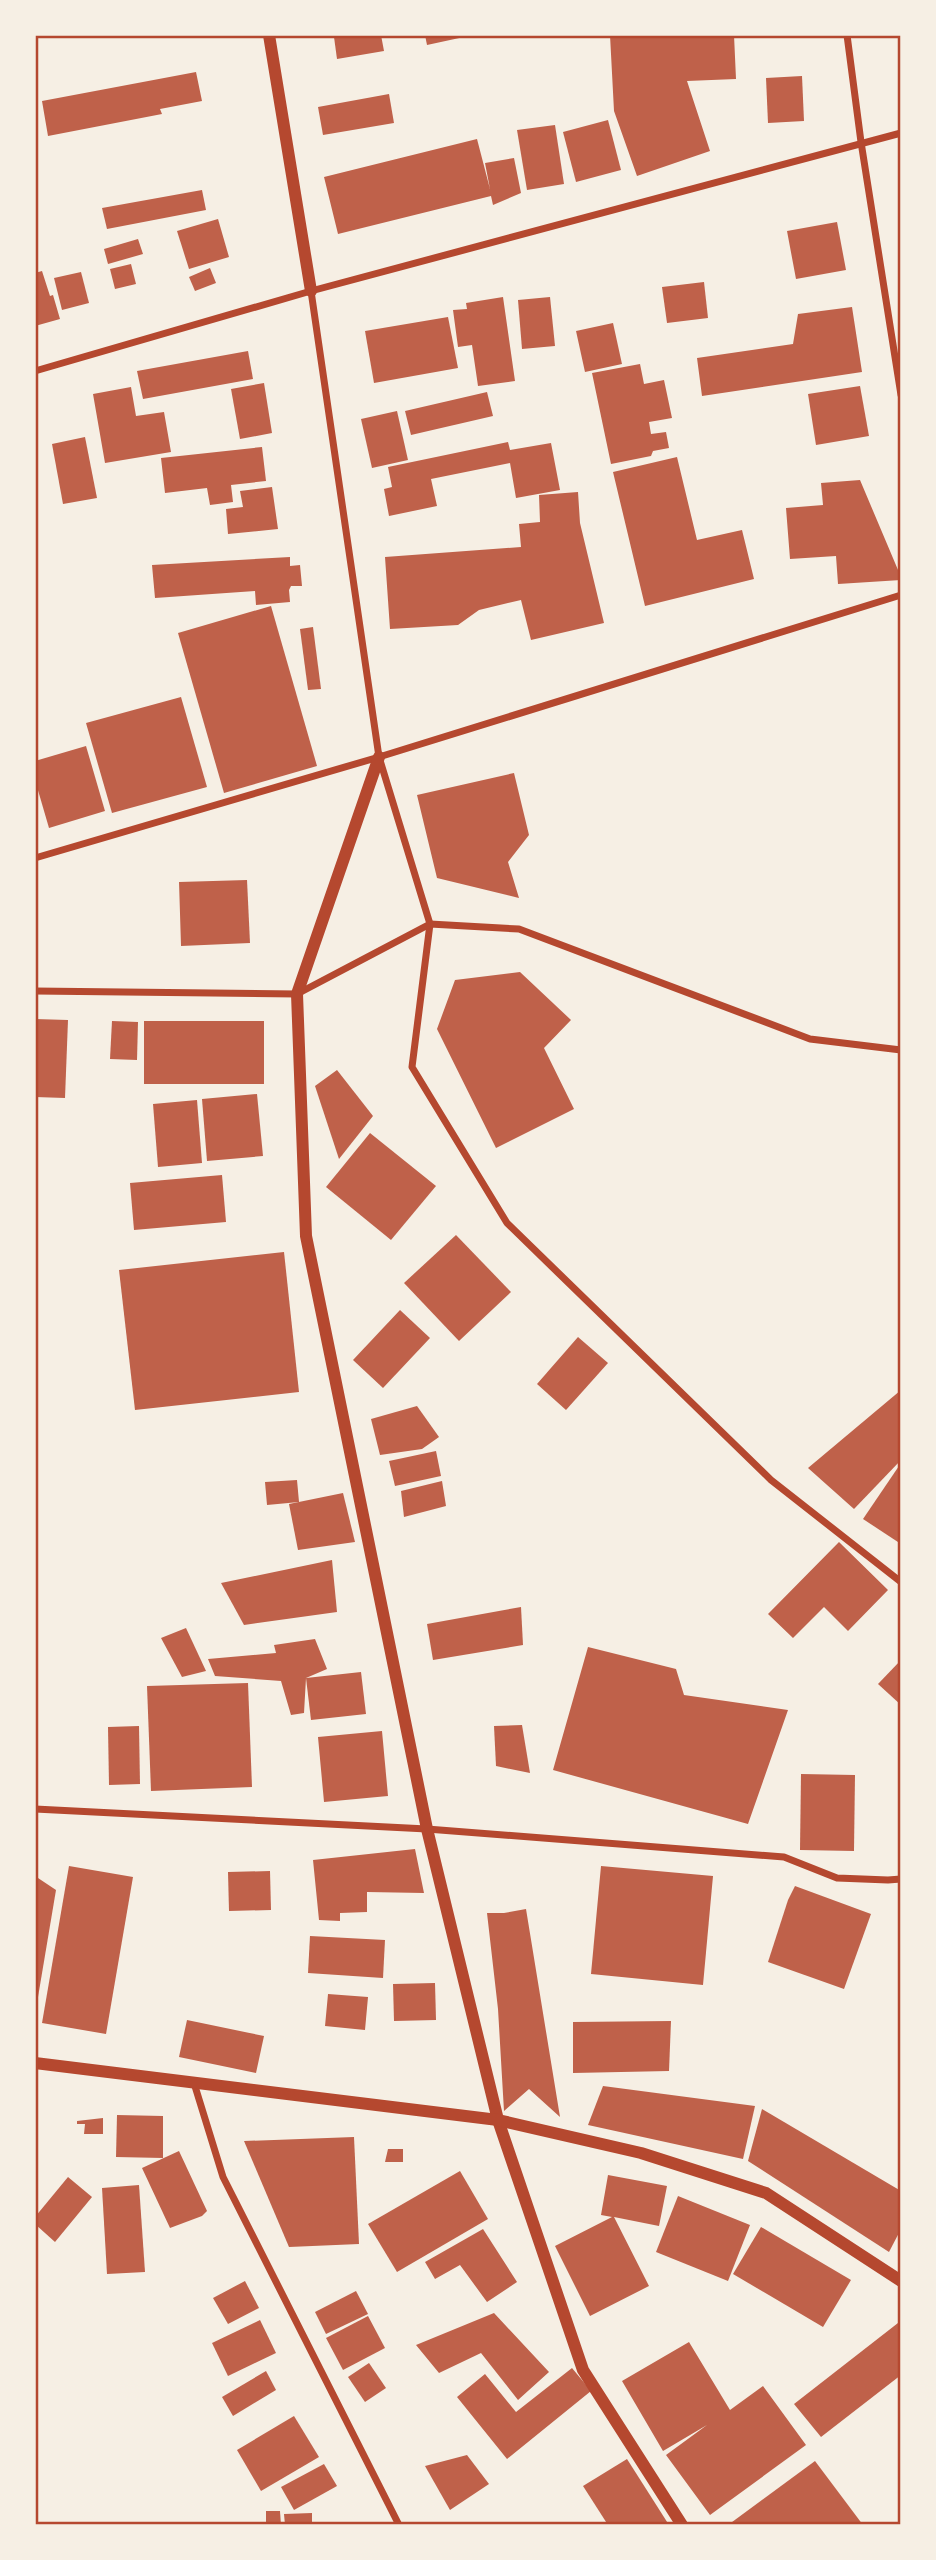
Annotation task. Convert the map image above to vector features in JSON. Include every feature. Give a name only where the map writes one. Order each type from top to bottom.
[{"type":"street","points":[[269,35],[311,292],[379,757],[430,924],[412,1067],[507,1223],[771,1480],[901,1582]]},
{"type":"street","points":[[847,35],[901,396]]},
{"type":"street","points":[[35,371],[311,292],[901,132]]},
{"type":"street","points":[[35,859],[379,757],[901,595]]},
{"type":"street","points":[[379,757],[297,994],[306,1237],[427,1829],[498,2120],[583,2370],[682,2525]]},
{"type":"street","points":[[35,990],[297,994],[430,924],[519,929],[810,1040],[901,1050]]},
{"type":"street","points":[[35,1809],[427,1829],[784,1857],[837,1878],[901,1879]]},
{"type":"street","points":[[35,2063],[498,2120],[640,2153],[766,2193],[901,2281]]},
{"type":"street","points":[[194,2082],[223,2177],[399,2525]]},
{"type":"building","points":[[381,35],[384,51],[337,59],[334,37]]},
{"type":"building","points":[[425,35],[464,35],[464,37],[427,45]]},
{"type":"building","points":[[610,35],[734,35],[736,79],[687,81],[710,151],[637,176],[614,111]]},
{"type":"building","points":[[196,72],[202,101],[160,109],[162,114],[48,136],[42,101]]},
{"type":"building","points":[[802,76],[804,121],[768,123],[766,78]]},
{"type":"building","points":[[389,94],[394,123],[323,135],[318,107]]},
{"type":"building","points":[[608,120],[621,170],[576,182],[563,132]]},
{"type":"building","points":[[555,125],[564,184],[527,190],[517,130]]},
{"type":"building","points":[[477,139],[490,189],[485,163],[514,158],[521,193],[493,205],[491,196],[338,234],[324,177]]},
{"type":"building","points":[[202,190],[206,210],[107,229],[102,208]]},
{"type":"building","points":[[218,219],[229,257],[189,269],[177,231]]},
{"type":"building","points":[[837,222],[846,270],[796,279],[787,231]]},
{"type":"building","points":[[138,239],[143,254],[108,264],[104,249]]},
{"type":"building","points":[[131,264],[136,284],[115,289],[110,269]]},
{"type":"building","points":[[210,268],[216,283],[195,291],[189,277]]},
{"type":"building","points":[[42,271],[60,319],[35,326],[35,273]]},
{"type":"building","points":[[81,272],[89,303],[62,310],[54,278]]},
{"type":"building","points":[[704,282],[708,318],[667,323],[662,287]]},
{"type":"building","points":[[503,297],[515,381],[478,386],[472,345],[458,347],[453,310],[467,309],[466,303]]},
{"type":"building","points":[[550,297],[555,346],[522,349],[518,300]]},
{"type":"building","points":[[852,307],[862,372],[702,396],[697,358],[793,344],[798,314]]},
{"type":"building","points":[[448,317],[458,368],[374,383],[365,331]]},
{"type":"building","points":[[613,323],[622,364],[585,372],[576,331]]},
{"type":"building","points":[[248,351],[253,379],[143,399],[137,371]]},
{"type":"building","points":[[640,364],[644,384],[664,380],[672,418],[649,422],[651,434],[666,432],[669,448],[653,451],[651,456],[611,464],[592,373]]},
{"type":"building","points":[[264,383],[272,433],[240,439],[231,389]]},
{"type":"building","points":[[860,386],[869,436],[816,445],[808,394]]},
{"type":"building","points":[[131,387],[136,416],[164,412],[171,452],[105,463],[93,394]]},
{"type":"building","points":[[487,392],[493,416],[411,435],[405,411]]},
{"type":"building","points":[[397,411],[408,460],[372,468],[361,419]]},
{"type":"building","points":[[85,437],[97,498],[63,504],[52,444]]},
{"type":"building","points":[[508,442],[510,450],[551,443],[560,490],[516,498],[510,463],[431,479],[437,506],[389,516],[384,489],[392,487],[388,467]]},
{"type":"building","points":[[262,447],[266,481],[231,485],[233,502],[210,505],[207,488],[165,493],[161,458]]},
{"type":"building","points":[[677,457],[697,540],[742,530],[754,579],[645,606],[613,472]]},
{"type":"building","points":[[860,480],[901,580],[838,584],[836,556],[790,559],[786,508],[823,505],[821,483]]},
{"type":"building","points":[[272,487],[278,529],[228,534],[226,509],[243,507],[240,491]]},
{"type":"building","points":[[578,492],[580,523],[604,623],[531,640],[521,600],[479,610],[458,625],[390,629],[385,557],[521,547],[519,524],[540,522],[539,495]]},
{"type":"building","points":[[290,557],[290,566],[300,565],[302,586],[291,586],[290,602],[256,605],[255,591],[155,598],[152,565]]},
{"type":"building","points":[[271,606],[317,766],[224,793],[178,633]]},
{"type":"building","points":[[313,627],[321,689],[308,690],[300,629]]},
{"type":"building","points":[[181,697],[207,787],[112,813],[86,723]]},
{"type":"building","points":[[86,746],[105,811],[49,828],[35,780],[35,761]]},
{"type":"building","points":[[514,773],[529,835],[508,862],[519,898],[437,878],[417,795]]},
{"type":"building","points":[[247,880],[250,943],[181,946],[179,882]]},
{"type":"building","points":[[520,972],[571,1020],[544,1048],[574,1109],[496,1148],[437,1029],[455,980]]},
{"type":"building","points":[[35,1019],[68,1020],[65,1098],[35,1097]]},
{"type":"building","points":[[112,1021],[138,1022],[137,1060],[110,1059]]},
{"type":"building","points":[[144,1021],[264,1021],[264,1084],[144,1084]]},
{"type":"building","points":[[337,1070],[373,1116],[339,1159],[315,1086]]},
{"type":"building","points":[[257,1094],[263,1156],[207,1161],[202,1099]]},
{"type":"building","points":[[197,1100],[202,1163],[158,1167],[153,1104]]},
{"type":"building","points":[[370,1133],[436,1186],[391,1240],[326,1187]]},
{"type":"building","points":[[222,1175],[226,1222],[134,1230],[130,1183]]},
{"type":"building","points":[[456,1235],[511,1292],[459,1341],[404,1283]]},
{"type":"building","points":[[284,1252],[299,1392],[135,1410],[119,1270]]},
{"type":"building","points":[[400,1310],[430,1338],[383,1388],[353,1360]]},
{"type":"building","points":[[578,1337],[608,1363],[566,1410],[537,1384]]},
{"type":"building","points":[[901,1390],[901,1460],[854,1509],[808,1468]]},
{"type":"building","points":[[417,1406],[439,1437],[422,1449],[380,1455],[371,1419]]},
{"type":"building","points":[[436,1451],[441,1476],[395,1486],[389,1461]]},
{"type":"building","points":[[901,1463],[901,1544],[863,1519]]},
{"type":"building","points":[[297,1480],[299,1502],[267,1505],[265,1482]]},
{"type":"building","points":[[442,1481],[446,1506],[404,1517],[401,1491]]},
{"type":"building","points":[[343,1493],[355,1542],[298,1550],[289,1504]]},
{"type":"building","points":[[839,1542],[888,1590],[848,1631],[824,1607],[793,1638],[768,1614]]},
{"type":"building","points":[[332,1560],[337,1612],[244,1625],[221,1583]]},
{"type":"building","points":[[521,1607],[523,1645],[433,1660],[427,1624]]},
{"type":"building","points":[[186,1628],[206,1671],[182,1677],[161,1638]]},
{"type":"building","points":[[315,1639],[327,1669],[306,1678],[304,1713],[291,1715],[281,1681],[215,1676],[208,1659],[276,1653],[274,1645]]},
{"type":"building","points":[[588,1647],[676,1669],[684,1695],[788,1710],[748,1824],[553,1770]]},
{"type":"building","points":[[901,1660],[901,1705],[878,1684]]},
{"type":"building","points":[[361,1672],[366,1714],[311,1720],[306,1678]]},
{"type":"building","points":[[248,1683],[252,1787],[151,1791],[147,1686]]},
{"type":"building","points":[[522,1725],[530,1773],[496,1766],[494,1726]]},
{"type":"building","points":[[139,1726],[140,1784],[109,1785],[108,1727]]},
{"type":"building","points":[[382,1731],[388,1796],[324,1802],[318,1737]]},
{"type":"building","points":[[801,1774],[855,1775],[854,1851],[800,1850]]},
{"type":"building","points":[[415,1849],[424,1893],[367,1892],[367,1912],[340,1913],[340,1921],[319,1920],[313,1860]]},
{"type":"building","points":[[69,1866],[133,1877],[106,2034],[42,2023]]},
{"type":"building","points":[[601,1866],[713,1876],[703,1985],[591,1974]]},
{"type":"building","points":[[270,1871],[271,1910],[229,1911],[228,1872]]},
{"type":"building","points":[[35,1876],[56,1890],[38,1997],[35,1996]]},
{"type":"building","points":[[795,1886],[871,1914],[844,1989],[768,1962]]},
{"type":"building","points":[[526,1909],[560,2117],[529,2089],[504,2111],[498,2009],[487,1913]]},
{"type":"building","points":[[310,1936],[385,1940],[383,1978],[308,1973]]},
{"type":"building","points":[[435,1983],[436,2020],[394,2021],[393,1984]]},
{"type":"building","points":[[328,1994],[368,1997],[365,2030],[325,2026]]},
{"type":"building","points":[[187,2020],[264,2036],[256,2073],[179,2057]]},
{"type":"building","points":[[671,2021],[669,2071],[573,2073],[573,2022]]},
{"type":"building","points":[[603,2086],[755,2106],[743,2159],[588,2125]]},
{"type":"building","points":[[762,2109],[901,2191],[901,2229],[889,2252],[748,2161]]},
{"type":"building","points":[[117,2115],[163,2116],[163,2158],[116,2157]]},
{"type":"building","points":[[103,2118],[103,2134],[84,2134],[85,2124],[77,2124],[77,2121]]},
{"type":"building","points":[[354,2137],[359,2244],[289,2247],[244,2141]]},
{"type":"building","points":[[388,2149],[403,2149],[403,2162],[385,2162]]},
{"type":"building","points":[[179,2151],[207,2211],[202,2216],[170,2228],[142,2168]]},
{"type":"building","points":[[460,2171],[488,2219],[397,2272],[368,2224]]},
{"type":"building","points":[[608,2175],[667,2186],[659,2226],[614,2217],[649,2286],[590,2316],[555,2246],[612,2217],[601,2215]]},
{"type":"building","points":[[68,2177],[92,2197],[55,2242],[35,2224],[35,2217]]},
{"type":"building","points":[[139,2185],[145,2272],[107,2274],[102,2188]]},
{"type":"building","points":[[678,2196],[750,2225],[728,2281],[656,2252]]},
{"type":"building","points":[[761,2227],[851,2280],[823,2327],[733,2274]]},
{"type":"building","points":[[483,2229],[517,2282],[487,2302],[460,2265],[435,2279],[425,2262]]},
{"type":"building","points":[[245,2281],[259,2308],[228,2324],[213,2298]]},
{"type":"building","points":[[356,2291],[368,2314],[326,2334],[315,2312]]},
{"type":"building","points":[[494,2313],[549,2372],[518,2400],[481,2353],[439,2373],[416,2345]]},
{"type":"building","points":[[368,2316],[385,2348],[343,2370],[326,2338]]},
{"type":"building","points":[[260,2320],[276,2353],[228,2376],[212,2343]]},
{"type":"building","points":[[898,2323],[901,2326],[901,2375],[821,2437],[794,2404]]},
{"type":"building","points":[[689,2342],[730,2410],[763,2386],[806,2445],[710,2515],[666,2455],[707,2425],[663,2451],[622,2381]]},
{"type":"building","points":[[369,2363],[386,2388],[365,2402],[348,2377]]},
{"type":"building","points":[[572,2368],[591,2391],[507,2459],[457,2397],[485,2374],[516,2412]]},
{"type":"building","points":[[266,2371],[276,2390],[233,2416],[222,2397]]},
{"type":"building","points":[[294,2416],[319,2457],[261,2491],[237,2450]]},
{"type":"building","points":[[467,2455],[489,2484],[450,2510],[425,2466]]},
{"type":"building","points":[[627,2459],[669,2525],[608,2525],[583,2486]]},
{"type":"building","points":[[815,2461],[863,2525],[728,2525]]},
{"type":"building","points":[[324,2464],[337,2486],[294,2510],[281,2487]]},
{"type":"building","points":[[266,2511],[280,2511],[281,2525],[266,2525]]},
{"type":"building","points":[[312,2513],[312,2525],[285,2525],[284,2514]]}]
